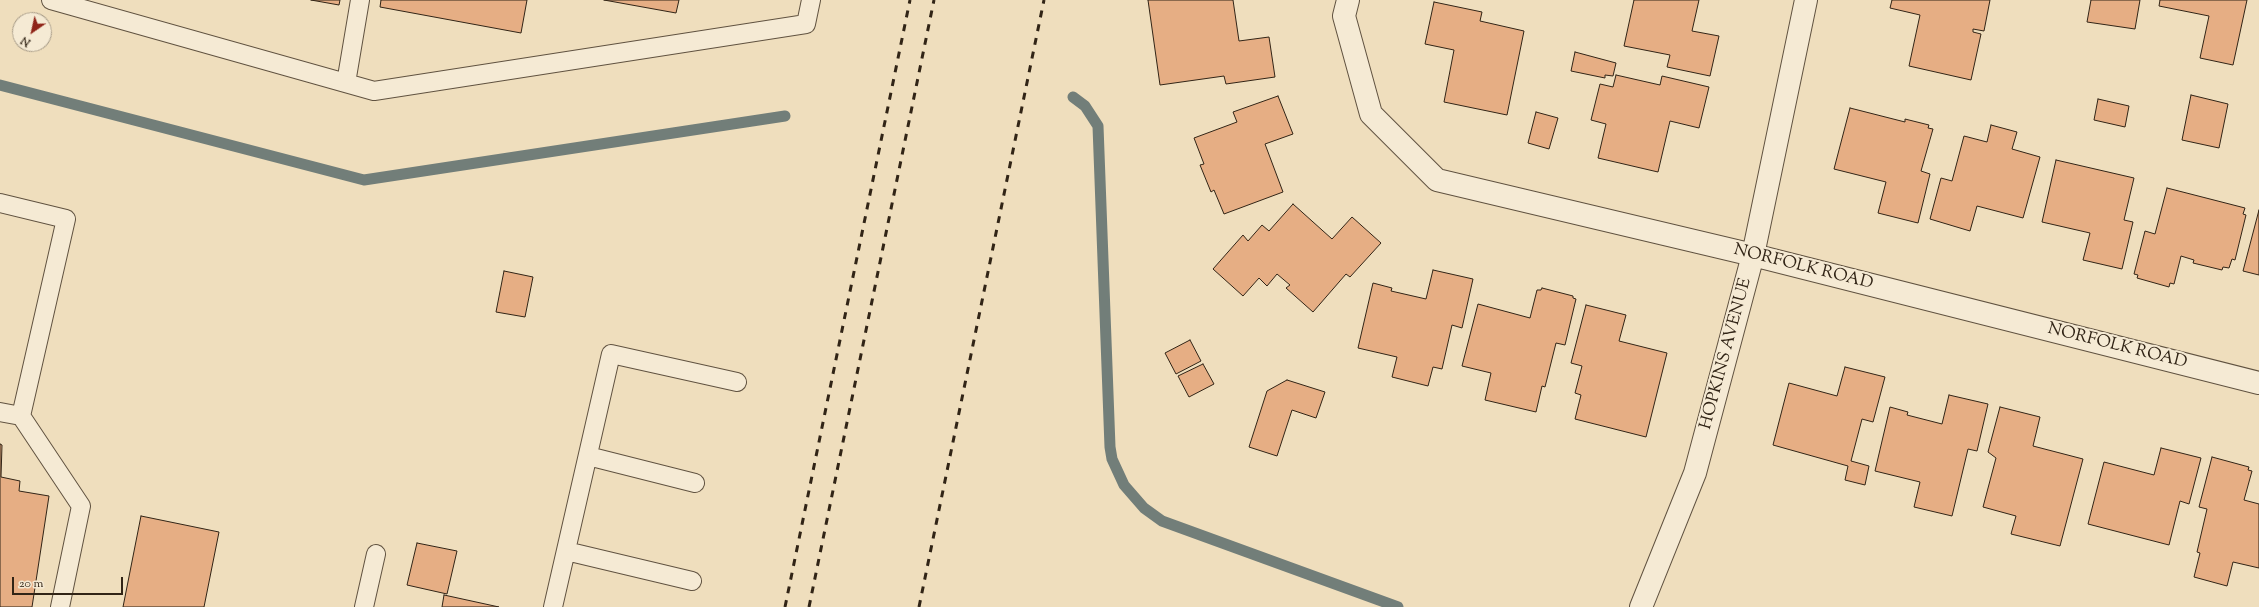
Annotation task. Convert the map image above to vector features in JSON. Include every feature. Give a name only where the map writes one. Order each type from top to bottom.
[{"type":"street","name":"NORFOLK ROAD","points":[[1348,0],[1344,16],[1371,114],[1437,180],[1753,255],[2259,383]]},
{"type":"street","name":"HOPKINS AVENUE","points":[[1641,607],[1695,473],[1753,255],[1806,0]]},
{"type":"lane","points":[[51,0],[374,91],[806,24],[811,0]]},
{"type":"lane","points":[[346,83],[360,0]]},
{"type":"lane","points":[[0,204],[66,219],[21,416]]},
{"type":"lane","points":[[553,607],[612,354],[737,382]]},
{"type":"lane","points":[[0,412],[21,416],[82,506],[60,607]]},
{"type":"lane","points":[[588,456],[695,483]]},
{"type":"lane","points":[[566,551],[692,581]]},
{"type":"lane","points":[[364,607],[376,554]]},
{"type":"building","points":[[311,0],[340,0],[339,5]]},
{"type":"building","points":[[381,0],[527,0],[521,33],[380,7]]},
{"type":"building","points":[[604,0],[679,0],[676,13]]},
{"type":"building","points":[[1148,0],[1233,0],[1239,41],[1269,37],[1275,77],[1226,84],[1224,76],[1160,85]]},
{"type":"building","points":[[1634,0],[1699,0],[1692,31],[1719,36],[1710,76],[1667,67],[1670,55],[1624,46]]},
{"type":"building","points":[[1892,0],[1990,0],[1984,31],[1973,29],[1973,32],[1981,34],[1971,80],[1909,66],[1920,15],[1890,8]]},
{"type":"building","points":[[2091,0],[2140,0],[2135,29],[2087,22]]},
{"type":"building","points":[[2160,0],[2247,0],[2233,65],[2200,58],[2209,16],[2159,6]]},
{"type":"building","points":[[1434,2],[1482,12],[1480,21],[1524,31],[1507,115],[1444,102],[1454,50],[1425,44]]},
{"type":"building","points":[[1575,52],[1616,63],[1613,76],[1605,75],[1605,78],[1571,71]]},
{"type":"building","points":[[1616,75],[1660,85],[1662,76],[1709,87],[1699,128],[1670,121],[1658,172],[1598,158],[1606,124],[1591,120],[1600,84],[1613,87]]},
{"type":"building","points":[[2191,95],[2228,104],[2219,148],[2182,140]]},
{"type":"building","points":[[1278,96],[1293,134],[1265,144],[1283,192],[1224,214],[1214,190],[1211,192],[1200,165],[1204,164],[1194,138],[1237,122],[1233,112]]},
{"type":"building","points":[[2098,99],[2129,106],[2125,127],[2094,120]]},
{"type":"building","points":[[1850,108],[1905,122],[1905,119],[1929,125],[1928,128],[1933,129],[1921,171],[1930,174],[1918,223],[1878,213],[1886,182],[1834,169]]},
{"type":"building","points":[[1536,112],[1558,118],[1549,149],[1528,143]]},
{"type":"building","points":[[1991,125],[2017,132],[2012,149],[2040,157],[2023,218],[1977,206],[1970,231],[1930,219],[1941,178],[1952,181],[1964,136],[1987,142]]},
{"type":"building","points":[[2056,160],[2134,178],[2124,220],[2133,222],[2122,269],[2083,260],[2090,233],[2042,222]]},
{"type":"building","points":[[2167,188],[2245,208],[2243,214],[2246,215],[2235,260],[2232,259],[2229,268],[2223,267],[2222,270],[2193,263],[2194,260],[2181,256],[2174,284],[2170,283],[2169,287],[2137,278],[2138,275],[2134,274],[2145,231],[2155,234]]},
{"type":"building","points":[[1293,204],[1332,239],[1352,217],[1381,243],[1350,277],[1346,274],[1313,312],[1286,288],[1290,285],[1277,274],[1267,286],[1259,278],[1243,296],[1213,269],[1243,235],[1248,241],[1262,225],[1269,231]]},
{"type":"building","points":[[2259,210],[2259,275],[2243,271]]},
{"type":"building","points":[[1433,270],[1473,279],[1462,328],[1452,325],[1442,369],[1433,367],[1428,386],[1392,377],[1397,357],[1358,348],[1373,283],[1392,288],[1391,291],[1426,299]]},
{"type":"building","points":[[504,271],[533,277],[525,317],[496,312]]},
{"type":"building","points":[[1542,288],[1573,296],[1573,298],[1576,299],[1565,345],[1556,343],[1545,387],[1542,386],[1536,412],[1485,400],[1491,373],[1462,366],[1478,304],[1530,318],[1537,290],[1541,290]]},
{"type":"building","points":[[1586,305],[1626,315],[1619,341],[1667,353],[1646,437],[1575,419],[1581,395],[1575,393],[1582,366],[1571,363]]},
{"type":"building","points":[[1190,340],[1201,361],[1176,374],[1165,353]]},
{"type":"building","points":[[1203,364],[1214,384],[1189,397],[1178,376]]},
{"type":"building","points":[[1845,367],[1885,377],[1873,422],[1862,419],[1851,461],[1869,466],[1865,485],[1845,480],[1848,466],[1773,445],[1789,383],[1837,396]]},
{"type":"building","points":[[1287,380],[1325,392],[1316,418],[1292,410],[1277,456],[1249,447],[1267,391]]},
{"type":"building","points":[[1949,395],[1988,404],[1977,451],[1968,449],[1952,516],[1914,507],[1920,482],[1875,471],[1890,407],[1908,412],[1907,415],[1942,424]]},
{"type":"building","points":[[2000,407],[2040,417],[2033,446],[2083,459],[2060,546],[2011,534],[2016,516],[1983,507],[1996,458],[1988,452]]},
{"type":"building","points":[[0,444],[2,445],[1,477],[20,481],[19,491],[49,496],[32,607],[0,607]]},
{"type":"building","points":[[2161,448],[2201,458],[2189,504],[2180,501],[2169,545],[2088,524],[2104,462],[2154,475]]},
{"type":"building","points":[[2212,457],[2249,467],[2248,470],[2252,471],[2244,500],[2259,504],[2259,568],[2233,562],[2227,586],[2194,577],[2200,553],[2197,552],[2207,509],[2199,507]]},
{"type":"building","points":[[141,516],[219,532],[204,607],[123,607]]},
{"type":"building","points":[[417,543],[457,551],[447,594],[407,585]]},
{"type":"building","points":[[444,595],[499,607],[442,607]]},
{"type":"waterway","points":[[0,85],[364,180],[785,116]]},
{"type":"waterway","points":[[1073,97],[1085,106],[1098,126],[1110,447],[1112,459],[1124,485],[1144,508],[1162,521],[1398,607]]},
{"type":"railway","points":[[785,607],[910,0]]},
{"type":"railway","points":[[809,607],[934,0]]},
{"type":"railway","points":[[919,607],[1044,0]]}]
